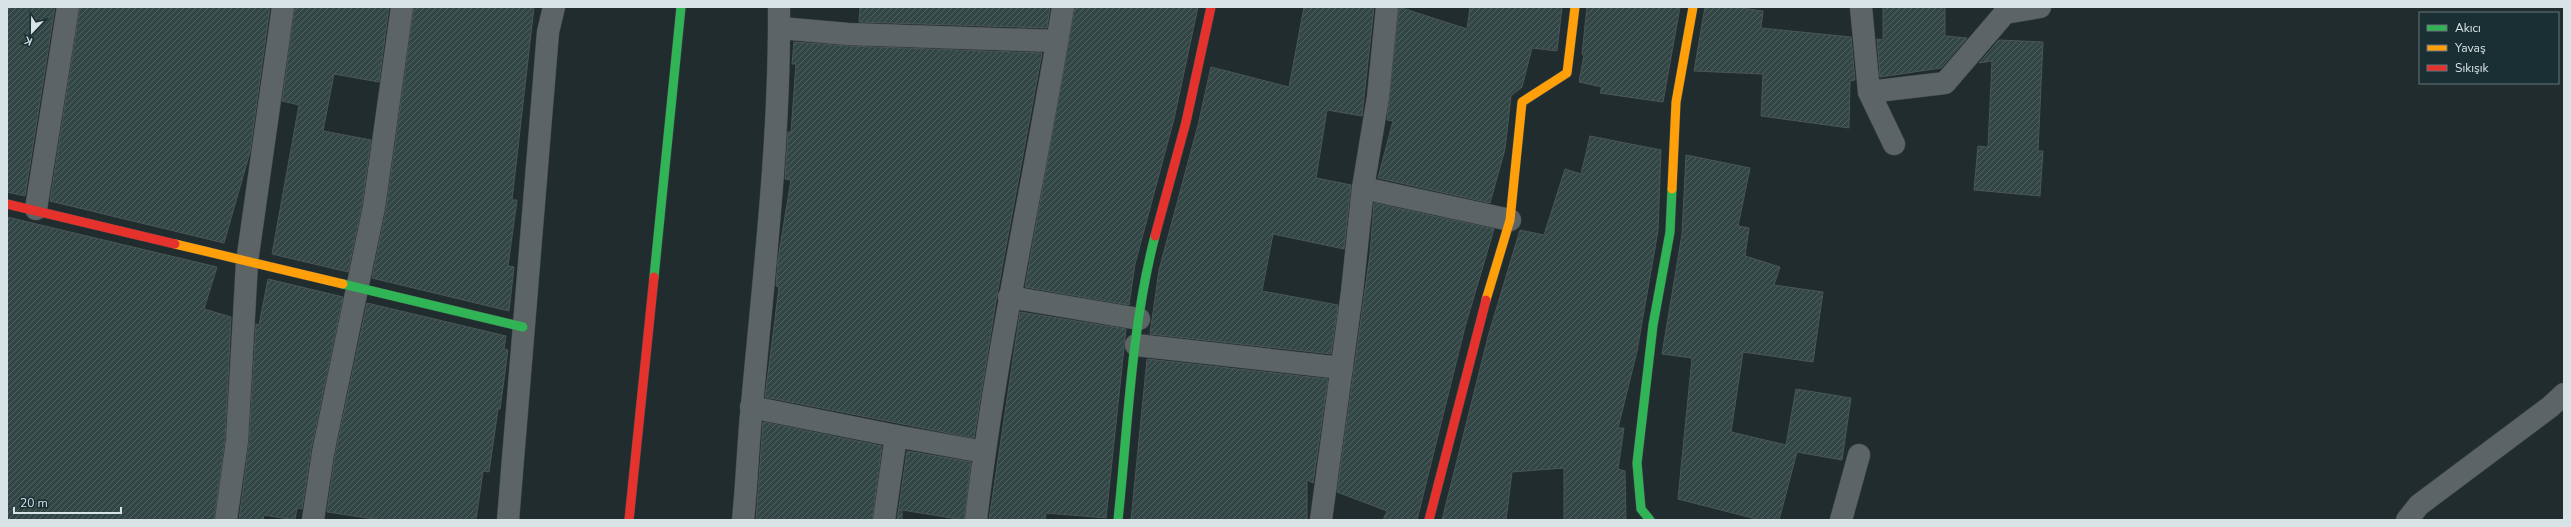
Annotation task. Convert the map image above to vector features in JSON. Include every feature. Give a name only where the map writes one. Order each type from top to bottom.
[{"type":"street","points":[[36,209],[68,7]]},
{"type":"street","points":[[226,520],[237,441],[247,262],[283,7]]},
{"type":"street","points":[[312,520],[323,453],[374,207],[402,7]]},
{"type":"street","points":[[508,520],[548,32],[554,7]]},
{"type":"street","points":[[630,520],[681,7]]},
{"type":"street","points":[[976,520],[984,452],[1009,297],[1063,7]]},
{"type":"street","points":[[1118,520],[1136,345],[1147,267],[1186,122],[1211,7]]},
{"type":"street","points":[[1321,520],[1342,368],[1363,188],[1378,97],[1387,7]]},
{"type":"street","points":[[1429,520],[1477,330],[1510,220],[1522,102],[1567,73],[1575,7]]},
{"type":"street","points":[[1650,520],[1641,509],[1637,463],[1653,325],[1670,232],[1676,102],[1693,7]]},
{"type":"street","points":[[1861,7],[1869,92],[1894,144]]},
{"type":"street","points":[[1869,92],[1945,83],[2005,13],[2040,7]]},
{"type":"street","points":[[743,520],[751,407],[774,174],[780,62],[779,18],[848,34],[1057,41]]},
{"type":"street","points":[[1363,188],[1510,220]]},
{"type":"street","points":[[7,204],[36,209],[247,262],[523,328]]},
{"type":"street","points":[[1009,297],[1139,319]]},
{"type":"street","points":[[1136,345],[1342,368]]},
{"type":"street","points":[[2407,520],[2419,505],[2550,407],[2564,394]]},
{"type":"street","points":[[751,407],[984,452]]},
{"type":"street","points":[[884,520],[896,436]]},
{"type":"street","points":[[1842,520],[1859,455]]},
{"type":"building","points":[[7,7],[55,7],[25,196],[7,192]]},
{"type":"building","points":[[80,7],[270,7],[250,152],[224,243],[50,201]]},
{"type":"building","points":[[295,7],[389,7],[379,82],[334,74],[323,131],[371,140],[362,205],[348,272],[272,254],[299,105],[282,101]]},
{"type":"building","points":[[414,7],[534,7],[512,200],[517,200],[508,266],[514,267],[509,311],[372,278],[386,209]]},
{"type":"building","points":[[860,7],[1050,7],[1047,28],[859,22]]},
{"type":"building","points":[[1075,7],[1198,7],[1174,119],[1135,264],[1129,305],[1025,287]]},
{"type":"building","points":[[1304,7],[1374,7],[1362,116],[1327,110],[1316,178],[1351,185],[1344,249],[1273,234],[1262,291],[1338,305],[1331,354],[1150,334],[1159,270],[1198,125],[1211,67],[1289,87]]},
{"type":"building","points":[[1399,7],[1467,29],[1470,7],[1562,7],[1557,51],[1532,48],[1522,87],[1511,96],[1505,149],[1490,203],[1378,178],[1393,121],[1387,120]]},
{"type":"building","points":[[1587,7],[1680,7],[1663,102],[1600,93],[1602,87],[1579,82],[1584,55],[1582,54]]},
{"type":"building","points":[[1705,7],[1734,7],[1763,11],[1761,28],[1851,37],[1855,80],[1850,81],[1849,128],[1761,116],[1763,74],[1694,71]]},
{"type":"building","points":[[1883,7],[1945,7],[1945,36],[1967,38],[1941,68],[1880,77],[1877,39],[1883,40]]},
{"type":"building","points":[[1999,40],[2043,42],[2038,151],[2043,151],[2040,196],[1974,190],[1978,146],[1988,147],[1992,61],[1979,63]]},
{"type":"building","points":[[794,42],[848,46],[1042,53],[997,295],[974,438],[765,397],[779,287],[776,286],[778,259],[791,180],[785,179],[788,132],[791,132],[796,64],[792,64]]},
{"type":"building","points":[[1590,136],[1661,150],[1658,231],[1637,351],[1618,428],[1624,428],[1618,469],[1625,471],[1626,520],[1564,520],[1564,468],[1512,472],[1506,520],[1442,520],[1489,333],[1520,230],[1544,235],[1565,169],[1581,174]]},
{"type":"building","points":[[1686,155],[1750,168],[1738,226],[1749,228],[1745,256],[1780,267],[1774,285],[1823,292],[1813,362],[1743,352],[1731,432],[1786,445],[1796,389],[1851,398],[1842,460],[1797,452],[1779,520],[1760,520],[1678,499],[1692,358],[1662,354],[1682,234]]},
{"type":"building","points":[[1374,203],[1494,229],[1465,327],[1417,520],[1383,520],[1387,511],[1337,492],[1370,254]]},
{"type":"building","points":[[7,217],[217,267],[204,309],[231,317],[225,440],[214,520],[7,520]]},
{"type":"building","points":[[268,279],[343,297],[311,450],[302,509],[297,508],[295,520],[264,515],[263,520],[239,520],[249,442],[256,324],[259,325]]},
{"type":"building","points":[[367,303],[506,336],[504,349],[508,350],[500,409],[498,409],[489,472],[483,471],[476,520],[381,520],[327,512],[335,455]]},
{"type":"building","points":[[1020,312],[1126,329],[1106,518],[1046,513],[1045,520],[989,520]]},
{"type":"building","points":[[1147,359],[1328,379],[1313,483],[1307,480],[1307,520],[1131,520]]},
{"type":"building","points":[[763,422],[882,446],[872,520],[756,520]]},
{"type":"building","points":[[907,451],[971,462],[964,520],[902,510],[902,520],[897,520]]},
{"type":"traffic: fast","points":[[654,277],[681,7]]},
{"type":"traffic: fast","points":[[1650,520],[1641,509],[1637,463],[1653,325],[1670,232],[1672,189]]},
{"type":"traffic: fast","points":[[1118,520],[1135,342],[1140,306],[1155,236]]},
{"type":"traffic: fast","points":[[343,284],[523,327]]},
{"type":"traffic: slow","points":[[1486,300],[1510,220],[1522,102],[1567,73],[1575,7]]},
{"type":"traffic: slow","points":[[1672,189],[1676,102],[1693,7]]},
{"type":"traffic: slow","points":[[175,244],[343,284]]},
{"type":"traffic: jam","points":[[1155,236],[1186,122],[1211,7]]},
{"type":"traffic: jam","points":[[7,204],[175,244]]},
{"type":"traffic: jam","points":[[629,520],[654,277]]},
{"type":"traffic: jam","points":[[1429,520],[1486,300]]}]
